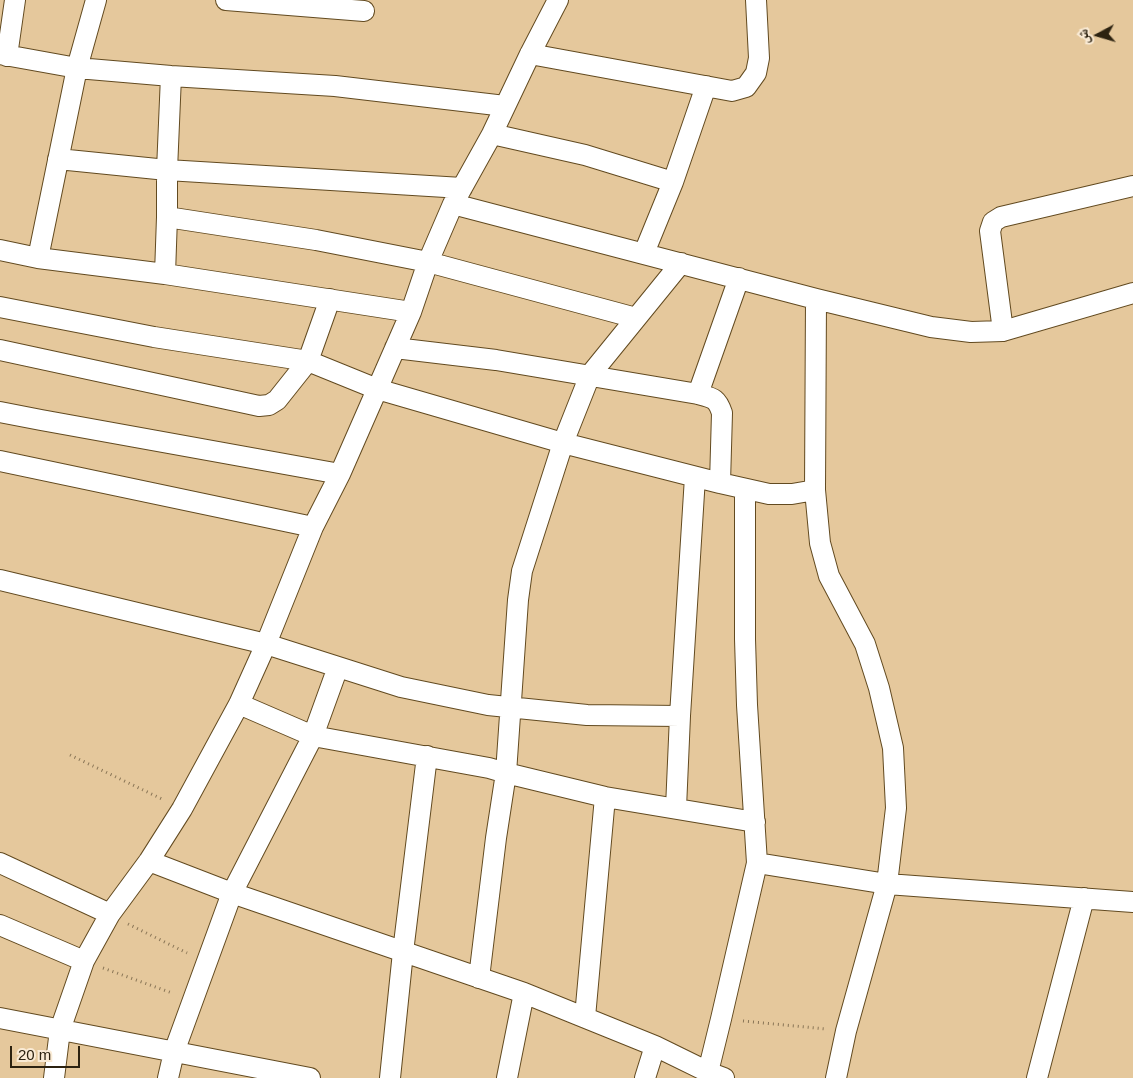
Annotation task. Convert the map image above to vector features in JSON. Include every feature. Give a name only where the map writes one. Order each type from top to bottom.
[{"type":"street","points":[[15,0],[3,55],[77,68],[335,86],[505,106]]},
{"type":"street","points":[[38,258],[77,68],[96,0]]},
{"type":"street","points":[[226,0],[364,11]]},
{"type":"street","points":[[54,1078],[60,1030],[84,961],[110,914],[150,861],[182,810],[239,704],[266,644],[313,527],[340,474],[412,312],[428,262],[458,196],[492,134],[558,0]]},
{"type":"street","points":[[530,54],[732,91],[746,87],[756,73],[759,58],[756,0]]},
{"type":"street","points":[[165,274],[171,76]]},
{"type":"street","points":[[644,253],[694,126],[706,86]]},
{"type":"street","points":[[492,134],[585,155],[673,182]]},
{"type":"street","points":[[58,159],[458,196],[644,253],[816,299],[931,327],[970,332],[1003,331],[1133,293]]},
{"type":"street","points":[[1003,331],[990,231],[993,222],[1002,217],[1133,186]]},
{"type":"street","points":[[167,217],[316,240],[428,262],[636,318]]},
{"type":"street","points":[[0,250],[38,258],[165,274],[412,312]]},
{"type":"street","points":[[479,978],[506,774],[518,600],[522,571],[563,443],[590,375],[681,263]]},
{"type":"street","points":[[698,394],[739,278]]},
{"type":"street","points":[[0,350],[259,406],[269,406],[277,400],[308,361],[330,299]]},
{"type":"street","points":[[816,299],[815,490],[820,543],[829,576],[865,644],[879,688],[893,748],[896,808],[887,884],[846,1031],[836,1078]]},
{"type":"street","points":[[0,307],[154,337],[308,361],[377,389],[563,443],[695,477],[769,494],[792,494],[815,490]]},
{"type":"street","points":[[395,348],[496,360],[714,398],[719,404],[722,414],[720,483]]},
{"type":"street","points":[[0,412],[340,474]]},
{"type":"street","points":[[0,461],[313,527]]},
{"type":"street","points":[[676,808],[695,477]]},
{"type":"street","points":[[150,861],[232,893],[524,993],[655,1046],[716,1075],[721,1019],[757,863],[745,649],[745,488]]},
{"type":"street","points":[[0,580],[266,644],[401,687],[488,705],[587,715],[680,716]]},
{"type":"street","points":[[168,1078],[174,1052],[232,893],[313,736],[338,667]]},
{"type":"street","points":[[239,704],[313,736],[488,768],[605,797],[755,822]]},
{"type":"street","points":[[390,1078],[427,756]]},
{"type":"street","points":[[585,1017],[605,797]]},
{"type":"street","points":[[0,863],[110,914]]},
{"type":"street","points":[[757,863],[887,884],[1133,902]]},
{"type":"street","points":[[1037,1078],[1084,898]]},
{"type":"street","points":[[2,932],[84,961]]},
{"type":"street","points":[[508,1078],[524,993]]},
{"type":"street","points":[[0,1018],[310,1078]]},
{"type":"street","points":[[645,1078],[655,1046]]},
{"type":"path","points":[[70,755],[182,810]]},
{"type":"path","points":[[110,914],[207,963]]},
{"type":"path","points":[[84,961],[193,1001]]},
{"type":"path","points":[[721,1019],[846,1031]]}]
